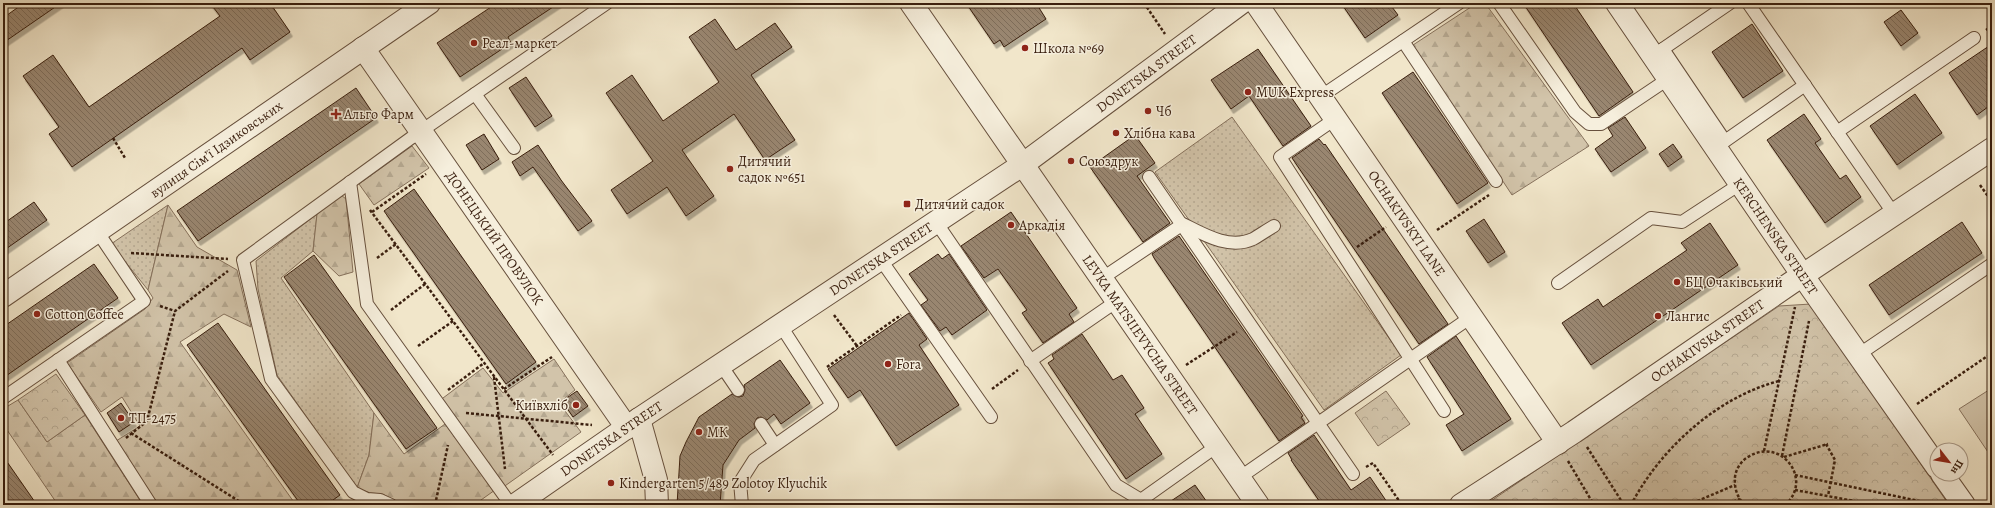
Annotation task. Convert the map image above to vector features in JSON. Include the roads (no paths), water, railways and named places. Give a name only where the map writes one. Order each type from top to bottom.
[{"type":"street","name":"вулиця Сімʼї Ідзиковських","points":[[3,296],[429,3]]},
{"type":"street","name":"LEVKA MATSIIEVYCHA STREET","points":[[911,3],[1258,505]]},
{"type":"street","name":"DONETSKA STREET","points":[[515,505],[633,424],[1022,165],[1241,3]]},
{"type":"street","name":"OCHAKIVSKYI LANE","points":[[1256,3],[1562,451]]},
{"type":"street","name":"KERCHENSKA STREET","points":[[1617,3],[1658,52],[1668,79],[1802,275],[1929,456]]},
{"type":"street","name":"ДОНЕЦЬКИЙ ПРОВУЛОК","points":[[363,48],[421,131],[633,424],[656,480],[656,505]]},
{"type":"street","name":"OCHAKIVSKA STREET","points":[[1461,505],[1562,451],[1802,275],[1992,149]]},
{"type":"street","points":[[1948,482],[1964,505]]},
{"type":"lane","points":[[391,505],[380,500],[367,499],[353,492],[271,379],[243,260],[421,131],[607,3]]},
{"type":"lane","points":[[1320,97],[1459,3]]},
{"type":"lane","points":[[1499,3],[1574,112],[1589,124],[1601,124],[1668,79]]},
{"type":"lane","points":[[1730,3],[1658,52],[1725,141],[1805,85]]},
{"type":"lane","points":[[1748,3],[1894,214]]},
{"type":"lane","points":[[1837,132],[1974,38]]},
{"type":"lane","points":[[1403,41],[1496,181]]},
{"type":"lane","points":[[475,94],[514,148]]},
{"type":"lane","points":[[1336,119],[1280,157],[1444,411]]},
{"type":"lane","points":[[1149,177],[1251,323],[1353,474]]},
{"type":"lane","points":[[350,182],[367,304],[452,425],[511,505]]},
{"type":"lane","points":[[1558,283],[1651,218],[1682,222],[1740,184]]},
{"type":"lane","points":[[936,222],[1116,485],[1143,503],[1218,446]]},
{"type":"lane","points":[[1101,279],[1182,224]]},
{"type":"lane","points":[[1182,224],[1212,238],[1233,243],[1251,240],[1274,226]]},
{"type":"lane","points":[[3,398],[144,301],[97,231]]},
{"type":"lane","points":[[881,260],[991,417]]},
{"type":"lane","points":[[1858,355],[1992,264]]},
{"type":"lane","points":[[1030,361],[1117,301]]},
{"type":"lane","points":[[1239,478],[1471,317]]},
{"type":"lane","points":[[742,505],[740,482],[754,460],[832,405],[781,326]]},
{"type":"lane","points":[[58,360],[151,505]]},
{"type":"lane","points":[[721,365],[738,390]]},
{"type":"lane","points":[[761,424],[775,445]]},
{"type":"place","name":"Реал-маркет","points":[[474,43]]},
{"type":"place","name":"Школа №69","points":[[1025,48]]},
{"type":"place","name":"MUK Express","points":[[1248,92]]},
{"type":"place","name":"Чб","points":[[1148,111]]},
{"type":"place","name":"Альго Фарм","points":[[336,114]]},
{"type":"place","name":"Хлібна кава","points":[[1116,133]]},
{"type":"place","name":"Союздрук","points":[[1071,161]]},
{"type":"place","name":"Дитячий садок №651","points":[[730,169]]},
{"type":"place","name":"Дитячий садок","points":[[907,204]]},
{"type":"place","name":"Аркадія","points":[[1011,225]]},
{"type":"place","name":"БЦ Очаківський","points":[[1677,282]]},
{"type":"place","name":"Cotton Coffee","points":[[37,314]]},
{"type":"place","name":"Лангис","points":[[1658,316]]},
{"type":"place","name":"Fora","points":[[888,364]]},
{"type":"place","name":"Київхліб","points":[[576,405]]},
{"type":"place","name":"ТП-2475","points":[[121,418]]},
{"type":"place","name":"МК","points":[[699,432]]},
{"type":"place","name":"Kindergarten 5/489 Zolotoy Klyuchik","points":[[611,483]]}]
